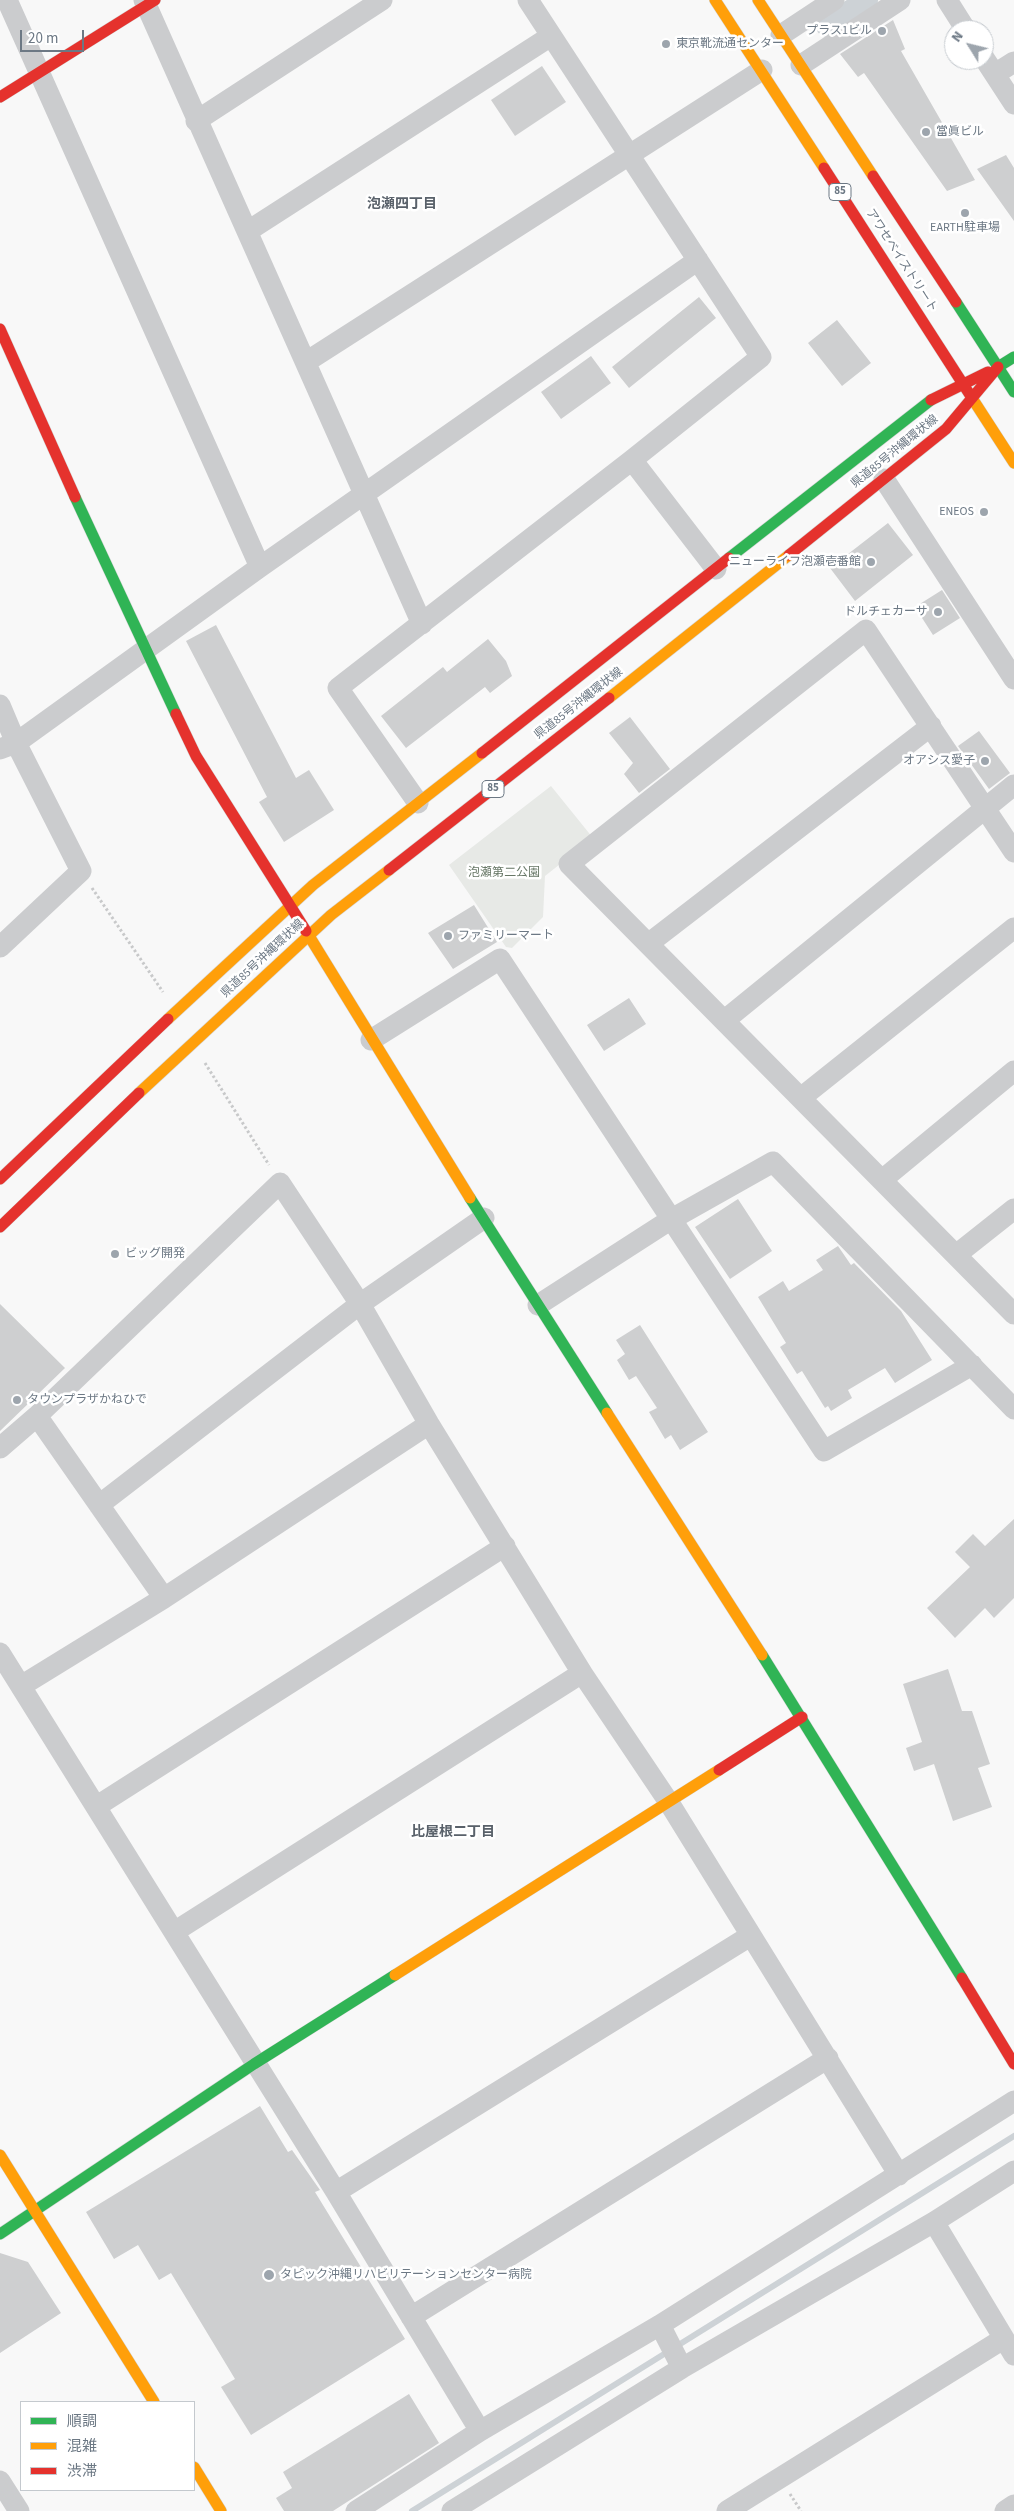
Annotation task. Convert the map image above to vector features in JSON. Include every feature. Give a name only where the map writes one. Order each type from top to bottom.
[{"type":"main road","name":"アワセベイストリート","points":[[715,0],[1014,462]]},
{"type":"main road","name":"アワセベイストリート","points":[[758,0],[1014,392]]},
{"type":"main road","points":[[0,97],[39,70],[148,2]]},
{"type":"main road","points":[[0,329],[144,649],[196,756],[290,905],[371,1040],[538,1305],[802,1717],[1014,2064]]},
{"type":"main road","points":[[998,367],[1014,357]]},
{"type":"main road","name":"県道85号沖縄環状線","points":[[0,1179],[290,905],[929,401],[998,367]]},
{"type":"main road","name":"県道85号沖縄環状線","points":[[0,1227],[192,1043],[308,936],[946,429],[998,367]]},
{"type":"main road","points":[[0,2234],[254,2064],[802,1717]]},
{"type":"main road","points":[[0,2154],[153,2401]]},
{"type":"main road","points":[[195,2469],[221,2511]]},
{"type":"street","points":[[7,0],[260,567]]},
{"type":"street","points":[[196,120],[382,0]]},
{"type":"street","points":[[418,803],[338,688],[762,357],[528,0]]},
{"type":"street","points":[[781,35],[834,0]]},
{"type":"street","points":[[801,65],[900,0]]},
{"type":"street","points":[[947,0],[960,20]]},
{"type":"street","points":[[148,2],[196,120],[248,231],[422,624]]},
{"type":"street","points":[[248,231],[551,36]]},
{"type":"street","points":[[994,65],[1014,62]]},
{"type":"street","points":[[306,362],[631,156],[762,70]]},
{"type":"street","points":[[992,70],[1014,104]]},
{"type":"street","points":[[8,746],[698,260]]},
{"type":"street","points":[[632,460],[716,569]]},
{"type":"street","points":[[884,479],[1014,679]]},
{"type":"street","points":[[1014,852],[866,630],[568,864],[802,1097],[1014,1314]]},
{"type":"street","points":[[0,705],[8,746],[80,871],[0,947]]},
{"type":"street","points":[[648,944],[930,726]]},
{"type":"street","points":[[724,1020],[1014,785]]},
{"type":"street","points":[[802,1097],[1014,928]]},
{"type":"street","points":[[371,1040],[500,959],[670,1220],[824,1451],[972,1365]]},
{"type":"street","points":[[882,1180],[1014,1071]]},
{"type":"street","points":[[538,1305],[670,1220],[773,1162],[1014,1409]]},
{"type":"street","points":[[0,1448],[37,1416],[280,1183],[360,1304],[429,1424],[582,1673],[668,1801],[750,1936],[828,2058],[898,2175]]},
{"type":"street","points":[[956,1255],[1014,1209]]},
{"type":"street","points":[[99,1505],[360,1304],[484,1218]]},
{"type":"street","points":[[37,1416],[164,1598]]},
{"type":"street","points":[[21,1686],[164,1598],[429,1424]]},
{"type":"street","points":[[97,1806],[505,1546]]},
{"type":"street","points":[[0,1653],[97,1806],[254,2064],[336,2192],[480,2431]]},
{"type":"street","points":[[174,1932],[582,1673]]},
{"type":"street","points":[[336,2192],[750,1936]]},
{"type":"street","points":[[410,2317],[828,2058]]},
{"type":"street","points":[[356,2511],[480,2431],[660,2325],[1014,2102]]},
{"type":"street","points":[[452,2511],[682,2368],[934,2222],[1014,2171]]},
{"type":"street","points":[[727,2511],[1009,2347],[934,2222]]},
{"type":"street","points":[[660,2325],[682,2368]]},
{"type":"street","points":[[0,2481],[18,2511]]},
{"type":"street","points":[[1005,2511],[1014,2505]]},
{"type":"path","points":[[80,871],[176,1011]]},
{"type":"path","points":[[192,1043],[280,1183]]},
{"type":"green space","name":"泡瀬第二公園","points":[[551,786],[593,838],[545,876],[543,917],[512,948],[506,947],[449,865]]},
{"type":"building","name":"當眞ビル","points":[[893,20],[905,49],[901,51],[975,180],[947,191],[864,73],[858,77],[840,54]]},
{"type":"building","points":[[542,66],[566,102],[515,136],[491,100]]},
{"type":"building","points":[[1006,155],[1014,168],[1014,221],[977,169]]},
{"type":"building","points":[[699,297],[716,318],[629,388],[612,367]]},
{"type":"building","points":[[837,320],[871,363],[842,386],[808,343]]},
{"type":"building","points":[[591,356],[611,383],[561,419],[541,392]]},
{"type":"building","name":"ニューライフ泡瀬壱番館","points":[[888,523],[913,555],[855,601],[830,568]]},
{"type":"building","name":"ドルチェカーサ","points":[[942,590],[960,618],[933,635],[915,607]]},
{"type":"building","points":[[216,625],[296,778],[309,770],[334,810],[284,842],[259,802],[267,797],[186,641]]},
{"type":"building","points":[[488,639],[506,661],[512,676],[490,693],[485,687],[406,748],[381,716],[443,667],[447,672]]},
{"type":"building","points":[[630,717],[670,769],[639,793],[624,774],[633,763],[609,733]]},
{"type":"building","name":"オアシス愛子","points":[[979,731],[1010,773],[989,789],[958,746]]},
{"type":"building","points":[[474,905],[497,942],[453,969],[428,933]]},
{"type":"building","points":[[629,998],[646,1024],[604,1051],[587,1025]]},
{"type":"building","points":[[738,1199],[772,1251],[730,1279],[695,1227]]},
{"type":"building","points":[[838,1246],[851,1265],[854,1263],[901,1311],[932,1360],[895,1383],[885,1368],[848,1390],[852,1398],[831,1411],[828,1406],[825,1408],[802,1371],[797,1374],[780,1347],[786,1343],[758,1297],[783,1281],[789,1291],[823,1270],[816,1260]]},
{"type":"building","name":"タウンプラザかねひで","points":[[0,1304],[65,1368],[0,1431]]},
{"type":"building","points":[[640,1325],[708,1432],[680,1450],[671,1435],[665,1439],[649,1412],[657,1408],[636,1376],[629,1380],[617,1360],[625,1354],[616,1340]]},
{"type":"building","points":[[1014,1519],[1014,1598],[994,1618],[985,1608],[955,1638],[927,1608],[970,1567],[955,1552],[973,1534],[985,1546]]},
{"type":"building","points":[[948,1669],[962,1711],[972,1711],[990,1764],[978,1768],[992,1807],[953,1821],[934,1764],[914,1771],[906,1748],[922,1742],[903,1684]]},
{"type":"building","points":[[260,2106],[288,2152],[292,2150],[320,2190],[315,2192],[405,2339],[251,2435],[221,2387],[235,2379],[171,2273],[159,2280],[138,2245],[114,2259],[86,2212]]},
{"type":"building","points":[[0,2253],[28,2262],[61,2313],[0,2353]]},
{"type":"building","points":[[409,2394],[439,2443],[333,2511],[284,2511],[276,2498],[292,2488],[283,2472]]},
{"type":"waterway","points":[[827,26],[867,0]]},
{"type":"waterway","points":[[412,2511],[1014,2136]]},
{"type":"traffic: fast","points":[[956,302],[998,367]]},
{"type":"traffic: fast","points":[[1014,357],[998,367],[1014,392]]},
{"type":"traffic: fast","points":[[729,558],[931,400]]},
{"type":"traffic: fast","points":[[75,497],[176,714]]},
{"type":"traffic: fast","points":[[470,1198],[607,1413]]},
{"type":"traffic: fast","points":[[762,1655],[962,1978]]},
{"type":"traffic: fast","points":[[0,2234],[254,2064],[395,1975]]},
{"type":"traffic: slow","points":[[715,0],[824,168]]},
{"type":"traffic: slow","points":[[758,0],[873,176]]},
{"type":"traffic: slow","points":[[972,398],[1014,463]]},
{"type":"traffic: slow","points":[[609,698],[789,555]]},
{"type":"traffic: slow","points":[[168,1019],[313,885],[482,753]]},
{"type":"traffic: slow","points":[[139,1093],[331,915],[389,870]]},
{"type":"traffic: slow","points":[[306,931],[470,1198]]},
{"type":"traffic: slow","points":[[607,1413],[762,1655]]},
{"type":"traffic: slow","points":[[395,1975],[719,1770]]},
{"type":"traffic: slow","points":[[0,2155],[153,2401]]},
{"type":"traffic: slow","points":[[195,2469],[221,2511]]},
{"type":"traffic: jam","points":[[0,97],[155,0]]},
{"type":"traffic: jam","points":[[824,168],[972,398]]},
{"type":"traffic: jam","points":[[873,176],[956,302]]},
{"type":"traffic: jam","points":[[0,329],[75,497]]},
{"type":"traffic: jam","points":[[789,555],[946,429],[998,367]]},
{"type":"traffic: jam","points":[[931,400],[988,372]]},
{"type":"traffic: jam","points":[[482,753],[729,558]]},
{"type":"traffic: jam","points":[[389,870],[609,698]]},
{"type":"traffic: jam","points":[[176,714],[196,756],[306,931]]},
{"type":"traffic: jam","points":[[0,1179],[168,1019]]},
{"type":"traffic: jam","points":[[0,1227],[139,1093]]},
{"type":"traffic: jam","points":[[719,1770],[802,1717]]},
{"type":"traffic: jam","points":[[962,1978],[1014,2064]]},
{"type":"place","name":"プラス1ビル","points":[[882,31]]},
{"type":"place","name":"東京靴流通センター","points":[[666,44]]},
{"type":"place","name":"當眞ビル","points":[[926,132]]},
{"type":"place","name":"EARTH駐車場","points":[[965,213]]},
{"type":"place","name":"ENEOS","points":[[984,512]]},
{"type":"place","name":"ニューライフ泡瀬壱番館","points":[[871,562]]},
{"type":"place","name":"ドルチェカーサ","points":[[938,612]]},
{"type":"place","name":"オアシス愛子","points":[[985,761]]},
{"type":"place","name":"ファミリーマート","points":[[448,936]]},
{"type":"place","name":"ビッグ開発","points":[[115,1254]]},
{"type":"place","name":"タウンプラザかねひで","points":[[17,1400]]},
{"type":"place","name":"タピック沖縄リハビリテーションセンター病院","points":[[269,2275]]},
{"type":"district","name":"泡瀬四丁目","points":[[402,205]]},
{"type":"district","name":"比屋根二丁目","points":[[453,1833]]}]
